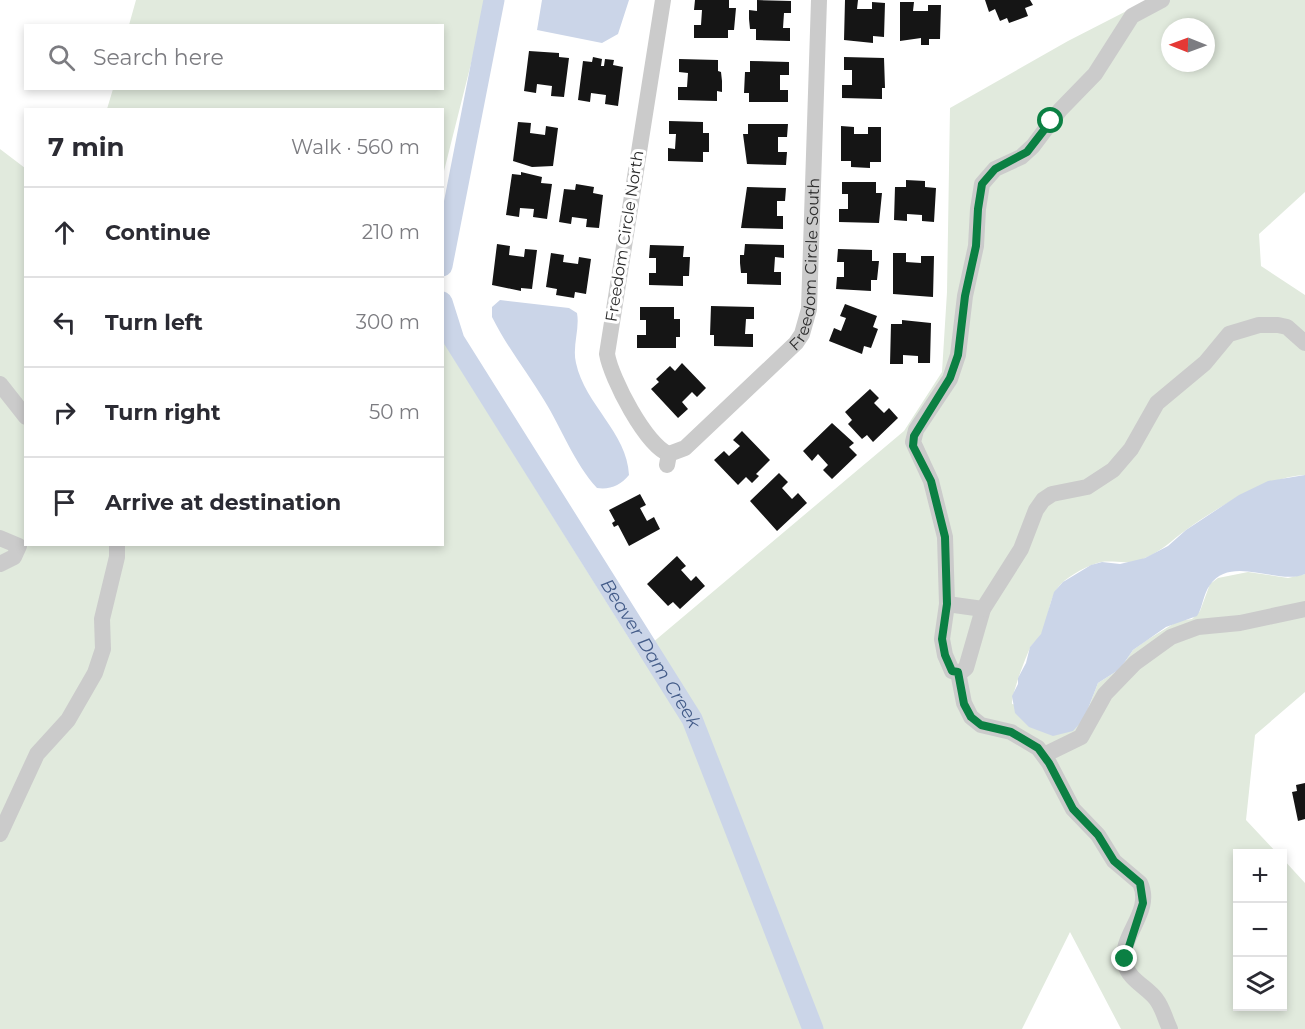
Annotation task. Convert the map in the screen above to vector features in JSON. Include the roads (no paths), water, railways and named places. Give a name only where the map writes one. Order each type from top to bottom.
[{"type":"street","name":"Freedom Circle North","points":[[663,0],[607,354],[617,385],[653,442],[668,459]]},
{"type":"street","name":"Freedom Circle South","points":[[668,459],[686,448],[796,343],[807,322],[819,0]]},
{"type":"street","points":[[1162,0],[1132,16],[1095,74],[1060,110],[1033,146],[1021,157],[995,169],[982,184],[976,246],[965,296],[958,355],[950,378],[916,430],[913,442],[931,481],[945,537],[947,604],[942,629],[943,648],[950,668],[958,672],[964,671],[969,662],[983,609],[1021,549],[1036,510],[1043,500],[1052,494],[1087,487],[1113,470],[1127,455],[1157,403],[1204,363],[1229,334],[1259,325],[1278,325],[1287,327],[1305,343]]},
{"type":"street","points":[[0,384],[24,414]]},
{"type":"street","points":[[0,538],[16,544],[19,549],[14,557],[0,564]]},
{"type":"street","points":[[0,834],[37,754],[68,720],[98,666],[102,649],[102,619],[117,557],[117,546]]},
{"type":"street","points":[[947,604],[983,609]]},
{"type":"street","points":[[1044,755],[1081,737],[1105,694],[1135,663],[1171,637],[1198,627],[1240,623],[1305,609]]},
{"type":"street","points":[[958,672],[964,704],[976,721],[1021,737],[1044,755],[1073,809],[1098,835],[1114,861],[1137,878],[1142,887],[1143,903],[1126,949],[1125,964],[1133,978],[1159,1003],[1170,1029]]},
{"type":"water","points":[[542,0],[629,0],[618,34],[602,43],[537,30]]},
{"type":"water","points":[[500,300],[569,308],[577,313],[575,357],[581,378],[614,432],[627,460],[629,475],[619,484],[597,488],[582,468],[544,400],[492,317],[492,307]]},
{"type":"water","points":[[1305,475],[1305,574],[1294,577],[1242,571],[1219,576],[1210,585],[1197,616],[1166,627],[1133,650],[1120,669],[1098,683],[1084,719],[1073,731],[1053,736],[1029,727],[1015,713],[1012,696],[1018,684],[1018,678],[1026,663],[1030,647],[1041,634],[1054,592],[1063,582],[1091,565],[1102,562],[1120,564],[1145,558],[1168,546],[1186,530],[1239,495],[1268,481]]},
{"type":"waterway","name":"Beaver Dam Creek","points":[[444,256],[494,0]]},
{"type":"waterway","name":"Beaver Dam Creek","points":[[444,308],[454,340],[692,719],[813,1029]]}]
